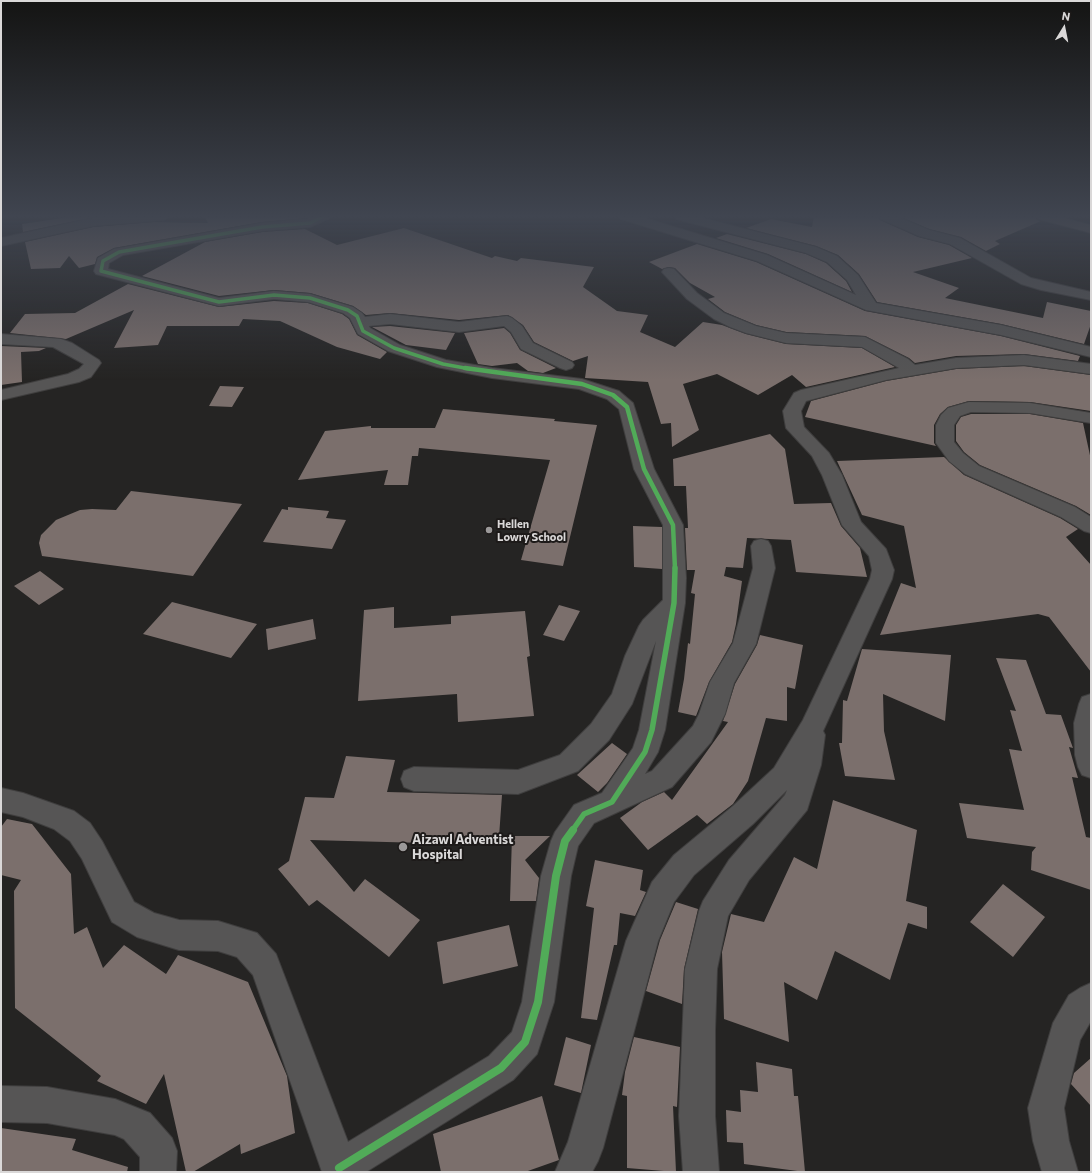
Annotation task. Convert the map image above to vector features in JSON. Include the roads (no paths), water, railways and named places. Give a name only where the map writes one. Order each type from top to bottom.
[{"type":"street","points":[[101,271],[219,302],[246,300],[261,295],[310,298],[348,310],[358,316],[363,331],[394,348],[443,364],[492,373],[582,384],[603,390],[621,400],[627,407],[631,416],[644,469],[673,525],[674,603],[652,730],[644,752],[612,802]]},
{"type":"street","points":[[790,271],[871,307],[1001,330],[1091,352]]},
{"type":"street","points":[[845,271],[853,278],[871,307]]},
{"type":"street","points":[[1007,271],[1026,281],[1041,286],[1091,296]]},
{"type":"street","points":[[669,272],[692,296],[719,316],[735,324],[751,330],[786,338],[865,342],[896,359],[911,370]]},
{"type":"street","points":[[360,322],[390,319],[459,327],[507,321],[517,329],[527,346],[566,365]]},
{"type":"street","points":[[1,339],[55,342],[66,346],[93,363],[85,372],[73,378],[1,395]]},
{"type":"street","points":[[573,1172],[585,1148],[642,941],[663,892],[684,865],[743,815],[783,776],[813,726],[881,579],[883,570],[879,554],[852,525],[832,475],[820,452],[795,428],[792,411],[800,397],[911,370],[956,363],[1024,360],[1091,369]]},
{"type":"street","points":[[1091,418],[1030,408],[969,407],[954,412],[947,419],[945,425],[945,443],[956,457],[972,470],[1062,509],[1091,526]]},
{"type":"street","points":[[1,800],[23,805],[64,820],[80,832],[92,850],[123,912],[148,926],[179,935],[218,936],[246,944],[265,965],[340,1170],[501,1068],[525,1042],[538,1002],[556,876],[565,841],[584,814],[662,779],[702,734],[712,714],[722,682],[744,644],[764,568],[761,546]]},
{"type":"street","points":[[414,779],[518,782],[569,763],[600,732],[623,697],[637,656],[651,626],[674,603]]},
{"type":"street","points":[[1091,704],[1087,723],[1088,755],[1091,767]]},
{"type":"street","points":[[701,1172],[697,1116],[701,969],[714,911],[739,870],[797,801],[808,764],[813,726]]},
{"type":"street","points":[[1060,1172],[1046,1108],[1065,1035],[1081,1007],[1091,999]]},
{"type":"street","points":[[1,1104],[47,1105],[115,1117],[137,1126],[159,1151],[158,1172]]},
{"type":"place","name":"Hellen Lowry School","points":[[489,530]]},
{"type":"place","name":"Aizawl Adventist Hospital","points":[[403,847]]}]
